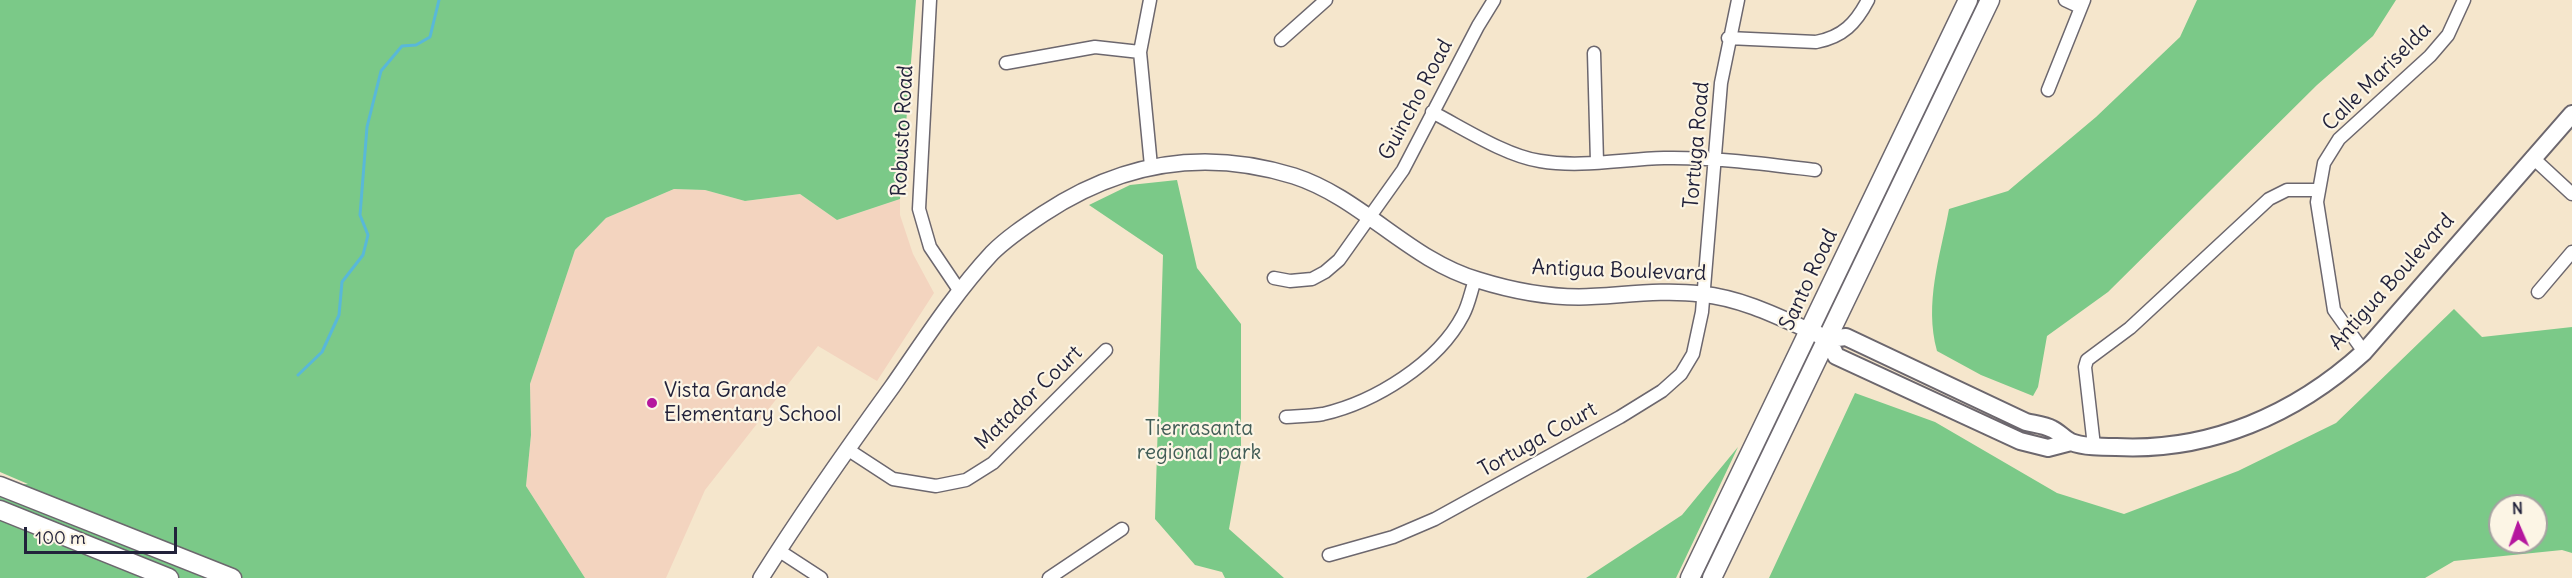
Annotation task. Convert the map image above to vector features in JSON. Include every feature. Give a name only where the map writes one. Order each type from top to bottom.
[{"type":"main road","name":"Santo Road","points":[[1690,578],[1968,0]]},
{"type":"main road","name":"Santo Road","points":[[1712,578],[1990,0]]},
{"type":"main road","name":"Antigua Boulevard","points":[[1810,331],[1828,339],[1836,356],[2020,441],[2048,448],[2071,442],[2094,446],[2167,446],[2232,432],[2262,421],[2305,398],[2339,374],[2364,352],[2532,157],[2572,114]]},
{"type":"main road","points":[[0,486],[232,578]]},
{"type":"main road","points":[[0,510],[169,578]]},
{"type":"street","name":"Robusto Road","points":[[930,0],[919,209],[930,247],[959,290]]},
{"type":"street","points":[[1150,0],[1140,52],[1151,166]]},
{"type":"street","points":[[1281,40],[1326,0]]},
{"type":"street","name":"Guincho Road","points":[[1274,278],[1312,279],[1339,260],[1368,216],[1403,171],[1432,112],[1494,0]]},
{"type":"street","name":"Tortuga Road","points":[[1704,294],[1721,83],[1737,0]]},
{"type":"street","points":[[1728,38],[1816,42],[1827,40],[1848,29],[1857,21],[1868,0]]},
{"type":"street","points":[[2048,90],[2082,4],[2065,0]]},
{"type":"street","name":"Calle Mariselda","points":[[2364,352],[2334,310],[2317,201],[2325,164],[2339,139],[2430,56],[2448,35],[2464,0]]},
{"type":"street","points":[[1006,63],[1095,47],[1140,52]]},
{"type":"street","points":[[1594,53],[1597,162]]},
{"type":"street","points":[[1432,112],[1523,157],[1572,164],[1665,158],[1715,160],[1815,170]]},
{"type":"street","points":[[2532,157],[2572,194]]},
{"type":"street","name":"Antigua Boulevard","points":[[761,578],[847,449],[959,290],[995,250],[1018,231],[1069,197],[1096,183],[1151,166],[1181,162],[1236,163],[1293,176],[1323,188],[1368,216],[1413,249],[1475,280],[1534,294],[1575,297],[1680,292],[1704,294],[1757,307],[1810,331]]},
{"type":"street","points":[[2094,446],[2085,367],[2087,360],[2130,327],[2269,199],[2287,190],[2319,190]]},
{"type":"street","points":[[2538,292],[2572,252]]},
{"type":"street","points":[[1286,417],[1322,414],[1349,406],[1414,371],[1446,341],[1464,314],[1475,280]]},
{"type":"street","name":"Tortuga Court","points":[[1329,555],[1393,537],[1435,519],[1662,391],[1681,374],[1693,354],[1704,294]]},
{"type":"street","name":"Matador Court","points":[[847,449],[893,479],[936,486],[966,480],[993,463],[1106,350]]},
{"type":"street","points":[[1049,578],[1122,530]]},
{"type":"street","points":[[778,550],[821,578]]},
{"type":"shaded area","name":"Vista Grande Elementary School","points":[[674,189],[705,190],[745,201],[800,194],[837,220],[900,199],[900,215],[913,254],[934,293],[877,381],[818,346],[705,490],[666,578],[585,578],[526,486],[531,435],[530,384],[575,250],[606,218]]},
{"type":"green space","points":[[0,0],[916,0],[900,199],[837,220],[800,194],[745,201],[705,190],[674,189],[606,218],[575,250],[530,384],[531,435],[526,486],[585,578],[0,578],[0,486],[28,484],[0,472]]},
{"type":"green space","points":[[2197,0],[2396,0],[2373,36],[2317,85],[2108,292],[2047,336],[2038,387],[2033,396],[1981,375],[1937,351],[1933,333],[1933,298],[1949,209],[2008,191],[2096,117],[2180,37]]},
{"type":"green space","name":"Tierrasanta regional park","points":[[1177,180],[1197,268],[1241,324],[1241,461],[1229,529],[1284,578],[1225,578],[1222,572],[1195,565],[1155,519],[1163,255],[1089,205],[1130,185]]},
{"type":"green space","points":[[2454,309],[2482,337],[2572,327],[2572,553],[2562,550],[2548,551],[2548,494],[2488,494],[2488,554],[2523,554],[2454,561],[2425,578],[1769,578],[1855,393],[1935,422],[2057,493],[2124,514],[2238,471],[2336,423]]},
{"type":"green space","points":[[1738,447],[1676,578],[1586,578],[1682,515]]},
{"type":"waterway","points":[[298,375],[322,352],[339,315],[342,282],[363,255],[368,235],[360,215],[367,127],[381,71],[402,46],[416,45],[430,37],[439,0]]},
{"type":"place","name":"Vista Grande Elementary School","points":[[652,403]]}]
